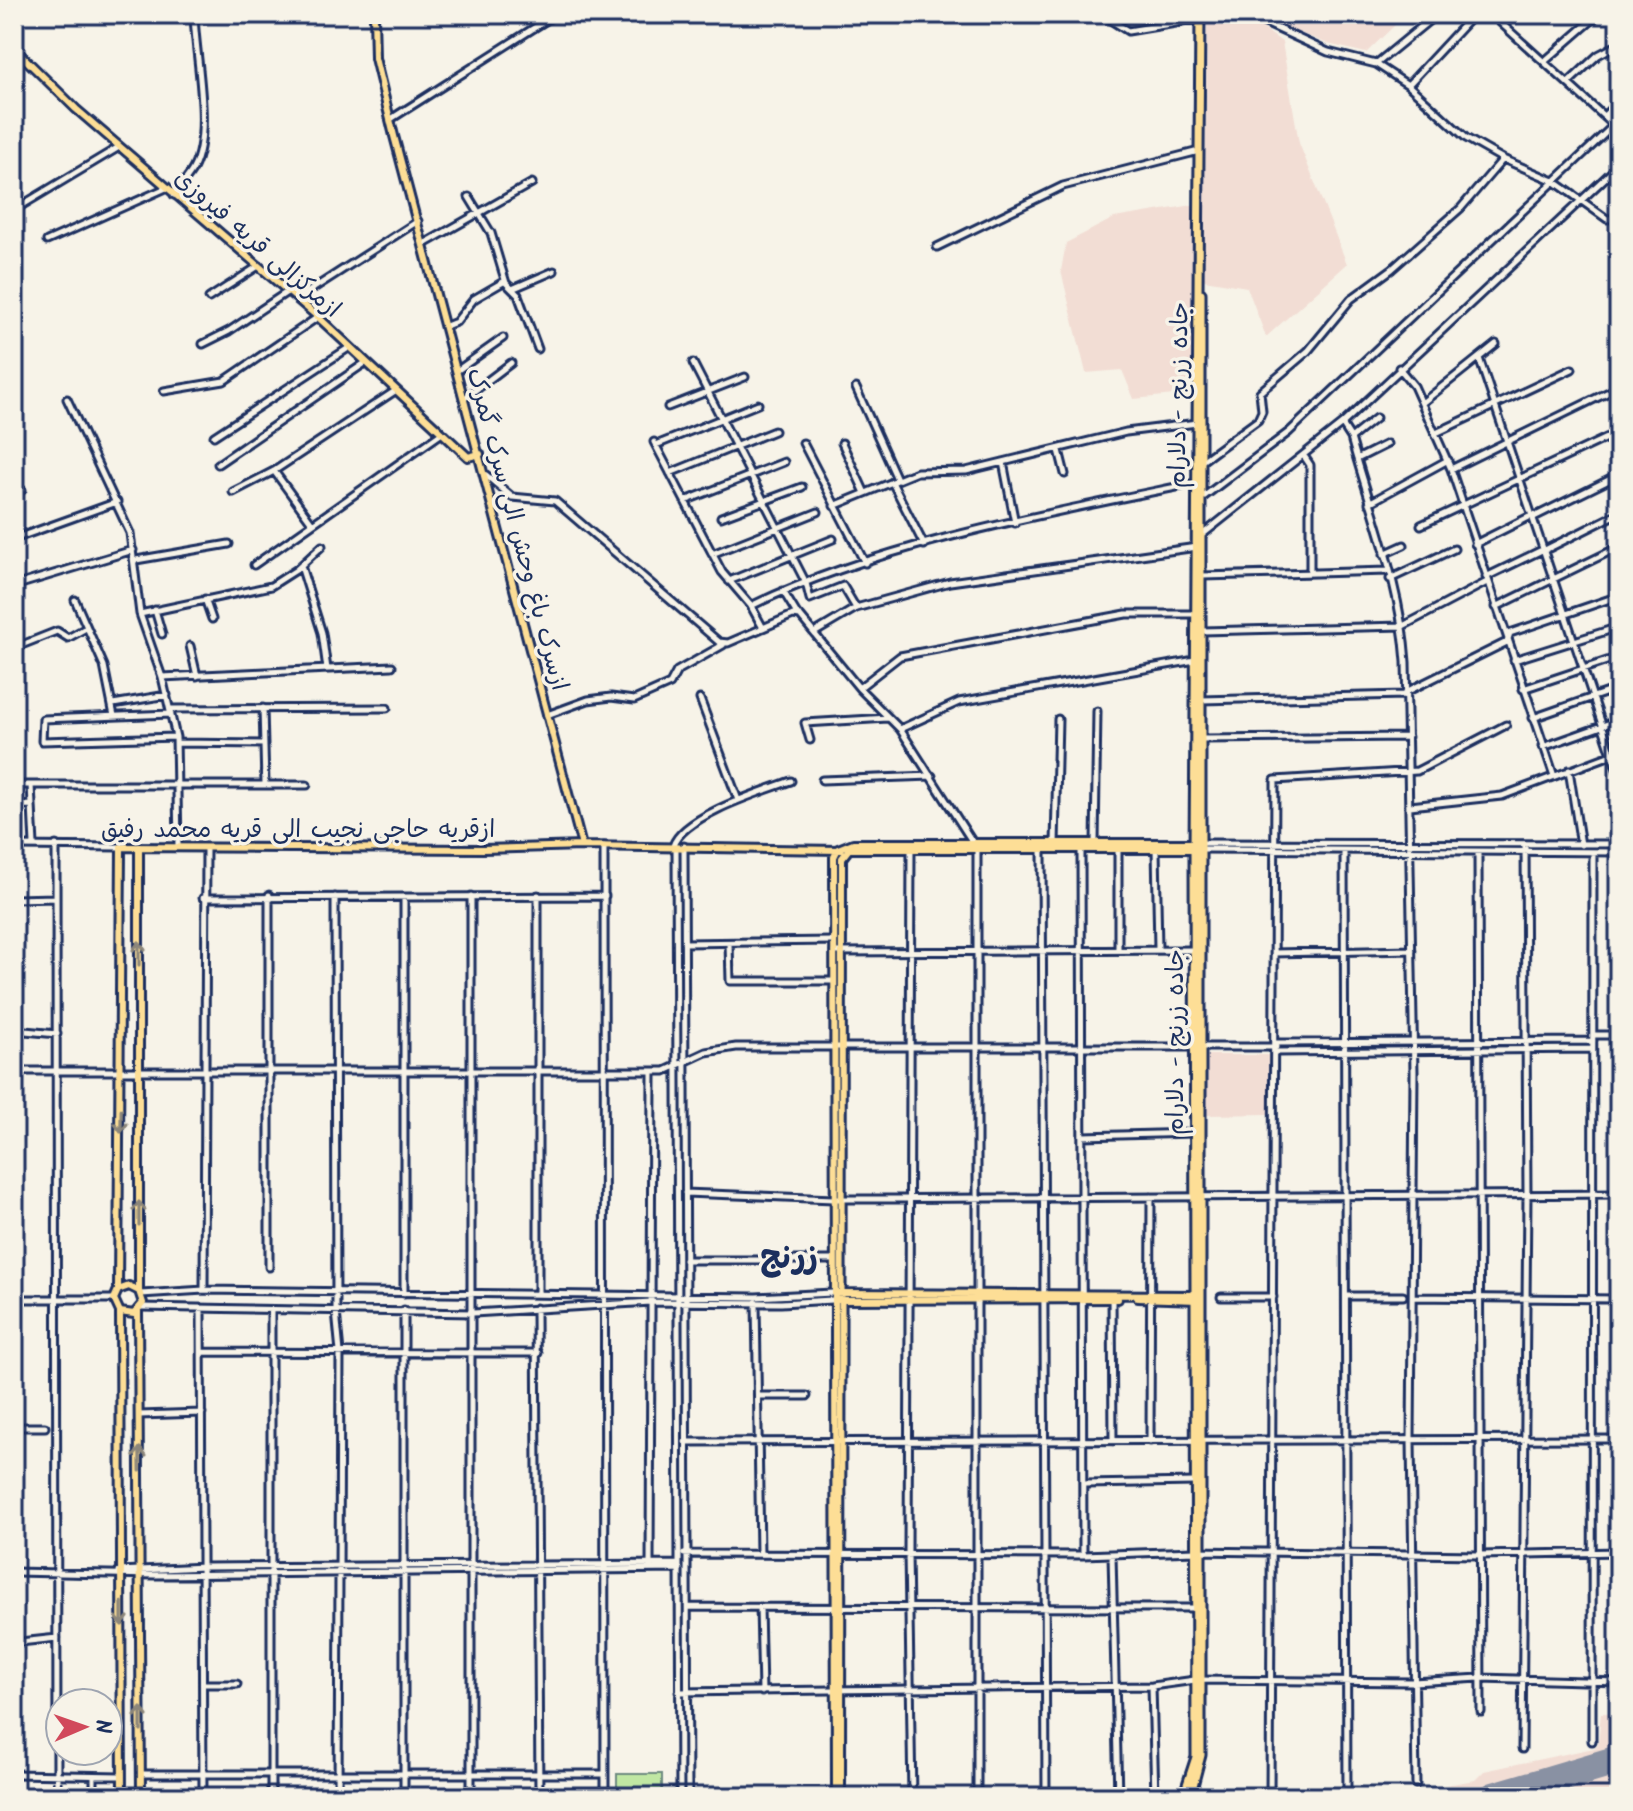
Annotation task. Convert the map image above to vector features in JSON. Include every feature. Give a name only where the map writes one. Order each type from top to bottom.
[{"type":"highway","name":"جاده زرنج - دلارام","points":[[1198,846],[1202,739],[1200,16]]},
{"type":"highway","name":"جاده زرنج - دلارام","points":[[1183,1797],[1196,1757],[1198,1680],[1196,483],[1200,286]]},
{"type":"highway","name":"جاده زرنج - دلارام","points":[[1198,1195],[1194,1133],[1199,1046]]},
{"type":"highway","name":"جاده زرنج - دلارام","points":[[1190,1797],[1201,1755],[1195,1608],[1198,1438]]},
{"type":"main road","name":"ازسرک باغ وحش الی سرک گمرک","points":[[374,14],[375,58],[582,846]]},
{"type":"main road","name":"ازمرکزالی قریه فیروزی","points":[[14,48],[119,147],[318,317],[468,457],[480,454]]},
{"type":"main road","points":[[836,1047],[834,981],[837,952],[834,941],[833,870],[842,850],[853,843],[1042,849],[1198,846]]},
{"type":"main road","points":[[842,850],[1095,843],[1198,846]]},
{"type":"main road","name":"ازقریه حاجی نجیب الی قریه محمد رفیق","points":[[121,847],[483,849],[678,846],[842,850]]},
{"type":"main road","points":[[121,847],[118,1290],[114,1299],[120,1312],[122,1797]]},
{"type":"main road","points":[[139,847],[141,1797]]},
{"type":"main road","points":[[838,1796],[836,1047],[839,869],[842,850]]},
{"type":"main road","points":[[836,1296],[832,1260],[837,1198]]},
{"type":"main road","points":[[118,1290],[129,1286],[140,1293]]},
{"type":"main road","points":[[836,1296],[1198,1298]]},
{"type":"main road","points":[[120,1312],[129,1315],[140,1309]]},
{"type":"street","points":[[174,195],[194,167],[204,125],[195,59],[194,14]]},
{"type":"street","points":[[391,119],[556,14]]},
{"type":"street","points":[[1101,14],[1128,31],[1200,16],[1250,16],[1328,52],[1376,64],[1408,85],[1466,138],[1503,159],[1554,181],[1607,219],[1619,218]]},
{"type":"street","points":[[1376,64],[1437,14]]},
{"type":"street","points":[[1408,85],[1474,14]]},
{"type":"street","points":[[1202,498],[1289,432],[1554,181],[1616,127],[1491,14]]},
{"type":"street","points":[[1545,61],[1599,14]]},
{"type":"street","points":[[1568,83],[1598,55],[1619,44]]},
{"type":"street","points":[[1605,115],[1619,101]]},
{"type":"street","points":[[14,210],[119,147]]},
{"type":"street","points":[[937,247],[1063,186],[1199,151]]},
{"type":"street","points":[[1202,461],[1258,420],[1262,411],[1260,392],[1308,351],[1351,299],[1392,269],[1461,208],[1503,159]]},
{"type":"street","points":[[1202,535],[1342,424],[1619,165]]},
{"type":"street","points":[[424,244],[532,183]]},
{"type":"street","points":[[47,241],[166,188]]},
{"type":"street","points":[[469,197],[491,233],[505,281],[512,289],[538,349]]},
{"type":"street","points":[[296,300],[418,221]]},
{"type":"street","points":[[209,298],[257,267]]},
{"type":"street","points":[[512,289],[554,271]]},
{"type":"street","points":[[446,326],[456,322],[474,299],[505,281]]},
{"type":"street","points":[[203,344],[229,331],[287,292]]},
{"type":"street","points":[[164,391],[227,379],[318,317]]},
{"type":"street","points":[[458,370],[503,338]]},
{"type":"street","points":[[1422,403],[1496,344]]},
{"type":"street","points":[[214,436],[350,347]]},
{"type":"street","points":[[1479,358],[1619,775]]},
{"type":"street","points":[[218,464],[365,363]]},
{"type":"street","points":[[465,398],[511,363]]},
{"type":"street","points":[[693,363],[806,583],[810,599],[843,586],[856,608]]},
{"type":"street","points":[[1399,368],[1422,403],[1448,460],[1554,776]]},
{"type":"street","points":[[1436,433],[1572,369]]},
{"type":"street","points":[[668,407],[745,377]]},
{"type":"street","points":[[1451,469],[1619,387]]},
{"type":"street","points":[[856,388],[924,545]]},
{"type":"street","points":[[233,492],[274,471],[395,391]]},
{"type":"street","points":[[67,399],[80,434],[103,469],[136,560],[140,614],[162,677],[176,740],[178,846]]},
{"type":"street","points":[[758,404],[655,444],[712,554],[729,581],[751,606],[763,628]]},
{"type":"street","points":[[1351,438],[1376,418]]},
{"type":"street","points":[[834,506],[917,472],[966,471],[1126,432],[1197,423]]},
{"type":"street","points":[[1342,424],[1351,438],[1403,626],[1412,844],[1411,1440],[1416,1784]]},
{"type":"street","points":[[670,473],[774,431]]},
{"type":"street","points":[[1421,525],[1619,432]]},
{"type":"street","points":[[254,565],[442,433]]},
{"type":"street","points":[[803,443],[865,563]]},
{"type":"street","points":[[842,443],[865,493]]},
{"type":"street","points":[[1357,459],[1387,444]]},
{"type":"street","points":[[1059,450],[1065,474]]},
{"type":"street","points":[[1304,456],[1310,465],[1310,572]]},
{"type":"street","points":[[1369,503],[1448,460]]},
{"type":"street","points":[[685,501],[784,462]]},
{"type":"street","points":[[1003,462],[1015,523]]},
{"type":"street","points":[[274,471],[312,523]]},
{"type":"street","points":[[486,475],[512,497],[555,501],[723,644]]},
{"type":"street","points":[[1475,544],[1619,475]]},
{"type":"street","points":[[751,606],[783,591],[924,545],[1073,508],[1196,483]]},
{"type":"street","points":[[721,517],[802,487]]},
{"type":"street","points":[[14,493],[22,490]]},
{"type":"street","points":[[14,539],[117,502]]},
{"type":"street","points":[[712,554],[818,512]]},
{"type":"street","points":[[1202,631],[1403,626],[1486,579],[1619,513]]},
{"type":"street","points":[[729,581],[833,539]]},
{"type":"street","points":[[136,560],[229,544]]},
{"type":"street","points":[[1384,554],[1404,545]]},
{"type":"street","points":[[140,614],[271,586],[301,566],[322,546]]},
{"type":"street","points":[[814,633],[856,608],[950,582],[1197,547]]},
{"type":"street","points":[[1496,607],[1619,547]]},
{"type":"street","points":[[1390,579],[1454,549]]},
{"type":"street","points":[[14,586],[133,550]]},
{"type":"street","points":[[301,566],[322,633],[327,669]]},
{"type":"street","points":[[1202,576],[1388,571]]},
{"type":"street","points":[[783,591],[797,614],[859,688],[900,729],[975,846],[978,1048],[975,1296],[978,1439],[977,1797]]},
{"type":"street","points":[[1200,700],[1405,693],[1507,642],[1510,633],[1619,596]]},
{"type":"street","points":[[205,599],[212,619]]},
{"type":"street","points":[[75,600],[104,666],[114,716]]},
{"type":"street","points":[[155,610],[162,634]]},
{"type":"street","points":[[547,715],[588,700],[640,697],[670,684],[677,671],[723,644],[797,614]]},
{"type":"street","points":[[859,688],[900,656],[1126,614],[1196,614]]},
{"type":"street","points":[[1514,660],[1619,627]]},
{"type":"street","points":[[14,648],[57,631],[68,638],[86,628]]},
{"type":"street","points":[[190,646],[197,676]]},
{"type":"street","points":[[1523,689],[1619,657]]},
{"type":"street","points":[[900,729],[959,702],[1196,660]]},
{"type":"street","points":[[162,677],[392,666]]},
{"type":"street","points":[[1533,719],[1619,688]]},
{"type":"street","points":[[113,704],[167,695]]},
{"type":"street","points":[[700,699],[738,800]]},
{"type":"street","points":[[263,708],[265,784]]},
{"type":"street","points":[[264,744],[176,740],[42,741],[43,719],[263,708],[387,708]]},
{"type":"street","points":[[1095,843],[1097,711]]},
{"type":"street","points":[[810,740],[805,723],[888,718]]},
{"type":"street","points":[[1055,844],[1058,719]]},
{"type":"street","points":[[1543,747],[1619,720]]},
{"type":"street","points":[[1270,1797],[1275,780],[1410,771],[1506,725]]},
{"type":"street","points":[[1202,739],[1408,737]]},
{"type":"street","points":[[1410,806],[1502,796],[1619,752]]},
{"type":"street","points":[[1569,770],[1582,852]]},
{"type":"street","points":[[822,780],[932,776]]},
{"type":"street","points":[[682,1554],[685,1062],[684,943],[677,837],[738,800],[791,781]]},
{"type":"street","points":[[14,785],[307,785]]},
{"type":"street","points":[[31,785],[34,845]]},
{"type":"street","points":[[14,806],[32,805]]},
{"type":"street","points":[[1198,846],[1277,842],[1619,844]]},
{"type":"street","points":[[1522,1749],[1527,1195],[1525,844]]},
{"type":"street","points":[[56,845],[57,1797]]},
{"type":"street","name":"ازقریه حاجی نجیب الی قریه محمد رفیق","points":[[14,846],[121,847]]},
{"type":"street","points":[[604,846],[605,1797]]},
{"type":"street","points":[[678,846],[677,1298],[682,1554],[680,1797]]},
{"type":"street","points":[[1198,846],[1277,852],[1619,852]]},
{"type":"street","points":[[204,1290],[203,898],[206,848]]},
{"type":"street","points":[[911,849],[908,1553],[912,1797]]},
{"type":"street","points":[[1042,849],[1046,1797]]},
{"type":"street","points":[[1081,849],[1083,1555]]},
{"type":"street","points":[[1118,849],[1118,949]]},
{"type":"street","points":[[1156,849],[1158,949]]},
{"type":"street","points":[[1344,852],[1347,1797]]},
{"type":"street","points":[[1478,852],[1481,1712]]},
{"type":"street","points":[[1592,1741],[1593,852]]},
{"type":"street","points":[[203,898],[269,895],[404,898],[605,896]]},
{"type":"street","points":[[269,895],[269,1267]]},
{"type":"street","points":[[538,895],[538,1294]]},
{"type":"street","points":[[471,896],[471,1797]]},
{"type":"street","points":[[335,897],[336,1311],[340,1352],[338,1797]]},
{"type":"street","points":[[14,899],[56,898]]},
{"type":"street","points":[[404,898],[404,1293]]},
{"type":"street","points":[[684,943],[834,941]]},
{"type":"street","points":[[729,943],[730,981],[834,981]]},
{"type":"street","points":[[837,952],[910,948],[1199,950]]},
{"type":"street","points":[[1274,953],[1344,949],[1412,950]]},
{"type":"street","points":[[14,1030],[57,1034]]},
{"type":"street","points":[[1276,1047],[1413,1041],[1524,1042],[1619,1035]]},
{"type":"street","points":[[14,1071],[652,1071],[678,1065],[706,1052],[736,1047],[911,1050],[1199,1046],[1345,1052],[1592,1049]]},
{"type":"street","points":[[650,1566],[652,1071]]},
{"type":"street","points":[[1083,1136],[1194,1133]]},
{"type":"street","points":[[685,1193],[837,1198],[1619,1194]]},
{"type":"street","points":[[1150,1441],[1151,1197]]},
{"type":"street","points":[[685,1260],[832,1260]]},
{"type":"street","points":[[140,1293],[204,1290],[605,1293],[756,1300],[836,1296]]},
{"type":"street","points":[[1346,1296],[1403,1296]]},
{"type":"street","points":[[1112,1297],[1113,1441]]},
{"type":"street","points":[[1221,1297],[1273,1297]]},
{"type":"street","points":[[1413,1297],[1619,1299]]},
{"type":"street","points":[[140,1309],[473,1313],[606,1306],[677,1298]]},
{"type":"street","points":[[14,1299],[114,1299]]},
{"type":"street","points":[[756,1300],[760,1554]]},
{"type":"street","points":[[536,1308],[539,1797]]},
{"type":"street","points":[[201,1309],[203,1797]]},
{"type":"street","points":[[404,1310],[404,1790]]},
{"type":"street","points":[[271,1312],[271,1797]]},
{"type":"street","points":[[202,1352],[538,1353]]},
{"type":"street","points":[[759,1396],[807,1396]]},
{"type":"street","points":[[139,1415],[202,1413]]},
{"type":"street","points":[[14,1427],[45,1427]]},
{"type":"street","points":[[685,1442],[1150,1441],[1198,1438],[1480,1442],[1619,1439]]},
{"type":"street","points":[[1085,1484],[1195,1482]]},
{"type":"street","points":[[682,1554],[1112,1555],[1198,1551],[1480,1555],[1619,1552]]},
{"type":"street","points":[[1112,1555],[1118,1797]]},
{"type":"street","points":[[606,1568],[682,1567]]},
{"type":"street","points":[[14,1572],[682,1567]]},
{"type":"street","points":[[682,1567],[687,1607],[688,1797]]},
{"type":"street","points":[[687,1607],[911,1610],[1195,1608]]},
{"type":"street","points":[[760,1607],[762,1692]]},
{"type":"street","points":[[20,1642],[57,1638]]},
{"type":"street","points":[[679,1692],[1152,1686],[1198,1680],[1413,1682],[1480,1678],[1619,1682]]},
{"type":"street","points":[[203,1684],[237,1684]]},
{"type":"street","points":[[1152,1686],[1155,1797]]},
{"type":"street","points":[[14,1774],[121,1776]]},
{"type":"street","points":[[141,1774],[605,1774]]},
{"type":"street","points":[[94,1776],[94,1797]]},
{"type":"shaded area","points":[[1252,14],[1389,14],[1395,25],[1366,53],[1328,44]]},
{"type":"shaded area","points":[[1250,19],[1282,42],[1299,143],[1347,264],[1266,337],[1247,287],[1204,280],[1207,20]]},
{"type":"shaded area","points":[[1193,205],[1194,393],[1134,399],[1122,370],[1086,373],[1061,271],[1066,243],[1114,218]]},
{"type":"shaded area","points":[[1207,1055],[1269,1055],[1269,1114],[1207,1115]]},
{"type":"shaded area","points":[[1601,1713],[1619,1713],[1619,1797],[1420,1797],[1417,1790],[1475,1780],[1484,1771],[1594,1748],[1598,1744]]},
{"type":"green space","points":[[617,1774],[662,1774],[662,1797],[617,1797]]},
{"type":"waterway","points":[[1619,268],[1619,278]]},
{"type":"runway","points":[[1494,1797],[1619,1760]]},
{"type":"district","name":"زرنج","points":[[789,1257]]}]
